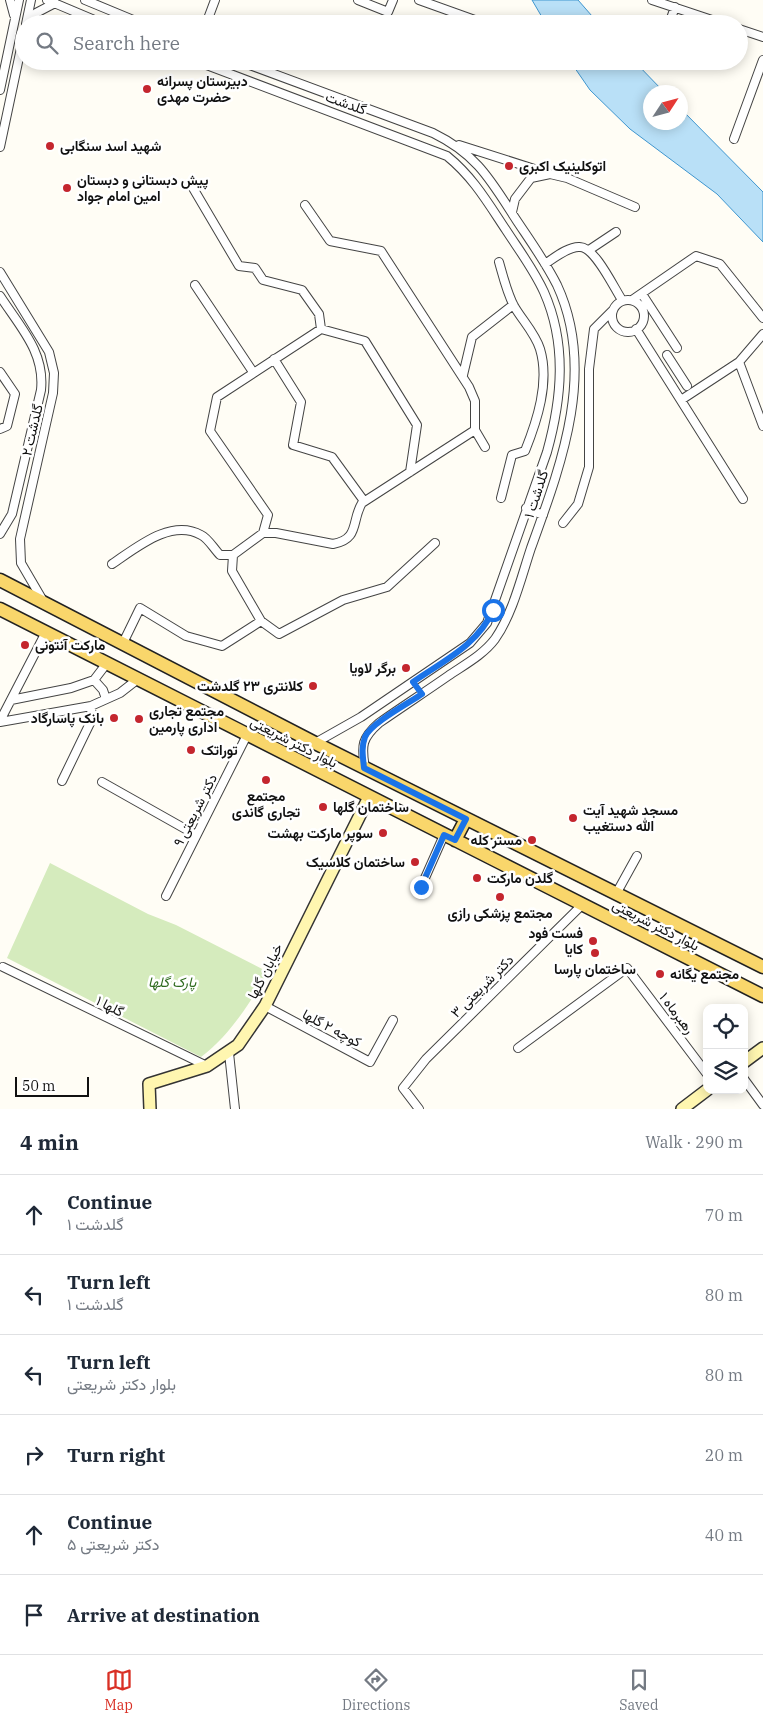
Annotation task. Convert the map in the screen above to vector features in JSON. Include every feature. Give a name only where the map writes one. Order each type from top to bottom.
[{"type":"main road","name":"بلوار دکتر شریعتی","points":[[0,580],[364,768],[763,967]]},
{"type":"main road","name":"بلوار دکتر شریعتی","points":[[0,609],[763,996]]},
{"type":"main road","points":[[449,838],[466,819]]},
{"type":"street","points":[[0,90],[15,21],[10,0]]},
{"type":"street","points":[[16,15],[19,0]]},
{"type":"street","points":[[28,15],[31,0]]},
{"type":"street","points":[[46,0],[82,15]]},
{"type":"street","points":[[85,0],[121,15]]},
{"type":"street","points":[[209,15],[215,0]]},
{"type":"street","points":[[358,0],[388,12],[392,0]]},
{"type":"street","points":[[419,0],[461,15]]},
{"type":"street","points":[[652,0],[672,4],[701,15]]},
{"type":"street","points":[[34,15],[55,4]]},
{"type":"street","points":[[748,31],[763,35]]},
{"type":"street","points":[[734,139],[763,60]]},
{"type":"street","points":[[0,147],[16,70]]},
{"type":"street","name":"گلدشت","points":[[220,70],[447,156],[477,185]]},
{"type":"street","name":"گلدشت","points":[[262,70],[455,144],[489,176]]},
{"type":"street","points":[[288,95],[293,82]]},
{"type":"street","points":[[455,144],[567,178],[635,206]]},
{"type":"street","points":[[512,212],[518,194],[531,178],[552,175]]},
{"type":"street","name":"گلدشت ۱","points":[[364,768],[362,750],[366,735],[379,723],[480,654],[500,630],[543,515],[570,426],[576,371],[566,311],[557,285],[489,176]]},
{"type":"street","name":"گلدشت ۱","points":[[315,743],[361,717],[470,643],[487,623],[547,452],[555,422],[561,371],[552,315],[544,292],[477,185]]},
{"type":"street","points":[[193,188],[239,266],[255,268],[263,280],[302,290],[318,314],[321,329]]},
{"type":"street","points":[[304,205],[330,241],[381,251],[463,375],[475,400],[475,430],[485,447]]},
{"type":"street","points":[[589,250],[616,232]]},
{"type":"street","points":[[545,264],[579,246],[589,250],[622,300]]},
{"type":"street","points":[[622,300],[632,300],[696,256],[720,264],[763,318]]},
{"type":"street","points":[[499,262],[513,305],[540,348],[544,371],[540,404],[529,442],[525,451],[512,455],[501,498]]},
{"type":"street","name":"گلدشت ۲","points":[[0,272],[49,352],[54,373],[53,393],[20,540],[21,563],[42,601]]},
{"type":"street","points":[[195,284],[253,372]]},
{"type":"street","points":[[642,294],[680,346],[656,362]]},
{"type":"street","name":"گلدشت ۲","points":[[0,296],[39,356],[43,373],[39,400],[12,514],[0,534]]},
{"type":"street","points":[[564,523],[578,504],[589,468],[589,369],[594,329],[622,300]]},
{"type":"street","points":[[612,312],[613,322],[620,330],[631,332],[636,329],[644,316],[641,306],[632,300]]},
{"type":"street","points":[[463,375],[472,336],[513,305]]},
{"type":"street","points":[[264,533],[268,515],[210,431],[217,397],[321,329],[365,341],[417,425],[410,472]]},
{"type":"street","points":[[636,329],[743,499]]},
{"type":"street","points":[[681,400],[739,362],[763,334]]},
{"type":"street","points":[[667,354],[687,386]]},
{"type":"street","points":[[274,359],[301,402],[292,445],[332,458],[364,501]]},
{"type":"street","points":[[739,362],[763,426]]},
{"type":"street","points":[[0,372],[15,394],[7,426],[0,429]]},
{"type":"street","points":[[112,564],[141,544],[157,536],[191,530],[204,536],[220,555],[233,555],[264,533],[276,533],[333,544],[341,542],[354,530],[358,510],[364,501],[475,430]]},
{"type":"street","points":[[526,508],[543,515]]},
{"type":"street","points":[[233,555],[232,572],[261,621],[279,634],[343,600],[387,587],[435,543]]},
{"type":"street","points":[[123,643],[140,608],[186,636],[222,646],[261,621]]},
{"type":"street","points":[[0,722],[46,632]]},
{"type":"street","points":[[11,700],[71,688],[94,680],[107,662]]},
{"type":"street","points":[[0,722],[91,706],[120,693],[138,679]]},
{"type":"street","points":[[94,680],[104,690],[106,699]]},
{"type":"street","points":[[413,682],[422,694]]},
{"type":"street","points":[[62,781],[92,719],[91,706]]},
{"type":"street","name":"دکتر شریعتی ۹","points":[[166,896],[247,735]]},
{"type":"street","points":[[102,782],[196,835]]},
{"type":"street","name":"خیابان گلها","points":[[150,1109],[148,1084],[207,1066],[229,1053],[238,1045],[265,1006],[368,797]]},
{"type":"street","points":[[421,887],[449,838]]},
{"type":"street","points":[[616,894],[637,856]]},
{"type":"street","name":"۳ دکتر شریعتی","points":[[419,1109],[403,1088],[426,1059],[582,905]]},
{"type":"street","name":"۱ گلها","points":[[3,967],[122,1027],[207,1066]]},
{"type":"street","name":"۱ رهبرماه","points":[[518,1048],[627,968],[703,1069]]},
{"type":"street","name":"کوچه ۲ گلها","points":[[265,1006],[370,1062],[393,1020]]},
{"type":"street","points":[[748,1059],[763,1048]]},
{"type":"street","points":[[229,1053],[235,1109]]},
{"type":"street","points":[[748,1084],[763,1105]]},
{"type":"street","points":[[682,1109],[703,1093]]},
{"type":"green space","name":"پارک گلها","points":[[50,863],[148,914],[176,925],[268,972],[246,1007],[212,1048],[201,1057],[7,958]]},
{"type":"water","points":[[532,0],[578,0],[591,15],[541,15]]},
{"type":"water","points":[[576,70],[643,70],[657,85],[643,85],[643,130],[688,130],[688,116],[763,192],[763,242],[717,194],[630,129],[590,90]]},
{"type":"place","name":"دبیرستان پسرانه حضرت مهدی","points":[[147,89]]},
{"type":"place","name":"شهید اسد سنگابی","points":[[50,146]]},
{"type":"place","name":"اتوکلینیک اکبری","points":[[509,166]]},
{"type":"place","name":"پیش دبستانی و دبستان امین امام جواد","points":[[67,188]]},
{"type":"place","name":"مارکت آنتونی","points":[[25,645]]},
{"type":"place","name":"برگر لاویا","points":[[406,668]]},
{"type":"place","name":"کلانتری ۲۳ گلدشت","points":[[313,686]]},
{"type":"place","name":"بانک پاسارگاد","points":[[114,718]]},
{"type":"place","name":"مجتمع تجاری اداری پارمین","points":[[139,719]]},
{"type":"place","name":"توراتک","points":[[191,750]]},
{"type":"place","name":"مجتمع تجاری گاندی","points":[[266,780]]},
{"type":"place","name":"ساختمان گلها","points":[[323,807]]},
{"type":"place","name":"مسجد شهید آیت الله دستغیب","points":[[573,818]]},
{"type":"place","name":"سوپر مارکت بهشت","points":[[383,833]]},
{"type":"place","name":"مستر کله","points":[[532,840]]},
{"type":"place","name":"ساختمان کلاسیک","points":[[415,862]]},
{"type":"place","name":"گلدن مارکت","points":[[477,878]]},
{"type":"place","name":"مجتمع پزشکی رازی","points":[[500,897]]},
{"type":"place","name":"فست فود کایا","points":[[593,941]]},
{"type":"place","name":"ساختمان پارسا","points":[[595,953]]},
{"type":"place","name":"مجتمع یگانه","points":[[660,974]]},
{"type":"route","points":[[421,887],[444,835],[455,840],[466,819],[364,768],[362,750],[366,735],[379,723],[422,694],[413,682],[470,643],[482,631],[493,610]]}]
